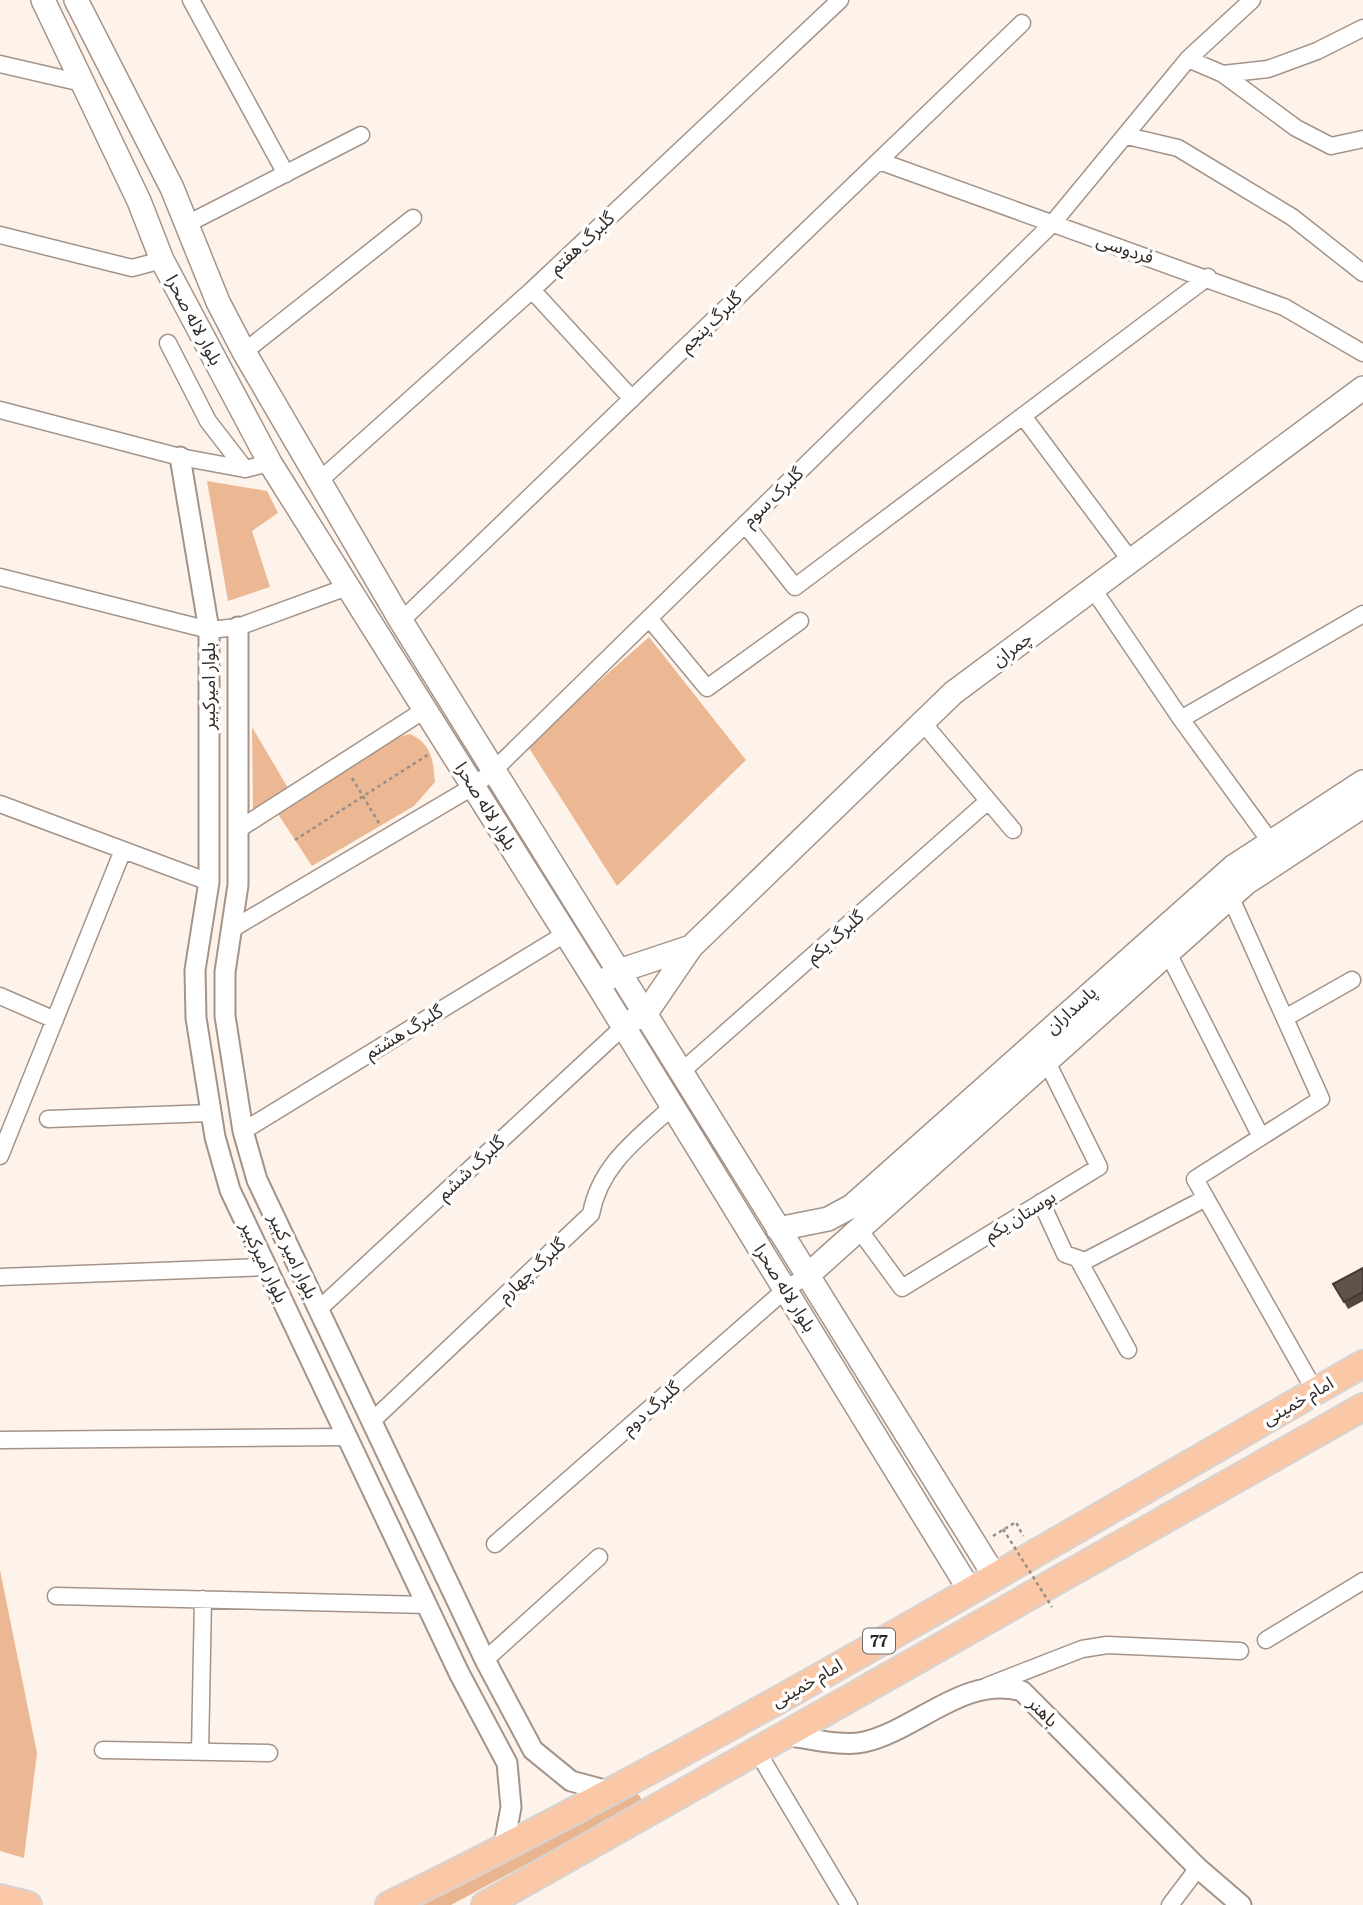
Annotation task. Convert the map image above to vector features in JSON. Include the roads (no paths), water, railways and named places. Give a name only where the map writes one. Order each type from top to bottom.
[{"type":"highway","name":"امام خمینی","points":[[389,1905],[503,1850],[660,1767],[1363,1364]]},
{"type":"highway","name":"امام خمینی","points":[[485,1905],[675,1796],[788,1736],[1363,1407]]},
{"type":"highway","points":[[1226,1442],[1244,1474]]},
{"type":"highway","points":[[660,1767],[675,1796]]},
{"type":"highway","points":[[0,1898],[28,1905]]},
{"type":"main road","name":"بلوار لاله صحرا","points":[[43,0],[139,201],[162,260],[270,463],[598,985],[969,1589]]},
{"type":"main road","name":"بلوار لاله صحرا","points":[[76,0],[172,188],[218,302],[319,481],[401,621],[778,1229],[977,1536],[994,1575]]},
{"type":"main road","points":[[139,201],[172,188]]},
{"type":"main road","name":"چمران","points":[[623,1027],[646,1013],[691,947],[953,693],[1363,388]]},
{"type":"main road","name":"پاسداران","points":[[808,1275],[1233,867],[1363,782]]},
{"type":"main road","name":"پاسداران","points":[[778,1229],[828,1219],[852,1206],[1167,951],[1230,896],[1282,857],[1363,806]]},
{"type":"main road","name":"چمران","points":[[598,985],[619,971],[691,947]]},
{"type":"main road","points":[[945,1546],[977,1536]]},
{"type":"street","points":[[191,0],[286,174]]},
{"type":"street","name":"گلبرگ هفتم","points":[[319,481],[532,290],[840,0]]},
{"type":"street","name":"گلبرک سوم","points":[[232,929],[474,786],[494,770],[1052,223],[1127,136],[1188,59],[1252,0]]},
{"type":"street","name":"گلبرگ پنجم","points":[[401,621],[1022,23]]},
{"type":"street","points":[[1223,74],[1268,69],[1317,51],[1363,27]]},
{"type":"street","points":[[1188,59],[1223,74],[1296,128],[1331,146],[1363,139]]},
{"type":"street","points":[[0,64],[82,83]]},
{"type":"street","points":[[187,224],[361,135]]},
{"type":"street","points":[[1127,136],[1178,148],[1292,217],[1363,273]]},
{"type":"street","name":"فردوسی","points":[[879,161],[1208,277],[1284,307],[1363,353]]},
{"type":"street","points":[[244,352],[413,218]]},
{"type":"street","points":[[0,235],[132,268],[162,260]]},
{"type":"street","points":[[745,524],[795,587],[1208,277]]},
{"type":"street","points":[[532,290],[632,399]]},
{"type":"street","points":[[168,343],[208,421],[245,469]]},
{"type":"street","points":[[0,410],[180,457],[245,469],[270,463]]},
{"type":"street","points":[[1023,416],[1131,561]]},
{"type":"street","name":"بلوار امیرکبیر","points":[[180,457],[209,630],[209,882],[195,970],[196,1018],[211,1113],[230,1190],[427,1605],[507,1763],[511,1807],[503,1850]]},
{"type":"street","points":[[0,577],[209,630],[238,627],[346,587]]},
{"type":"street","points":[[1093,589],[1181,719],[1270,841]]},
{"type":"street","points":[[1181,719],[1363,614]]},
{"type":"street","points":[[649,618],[707,688],[800,621]]},
{"type":"street","name":"بلوار امیر کبیر","points":[[238,627],[238,885],[225,972],[225,1016],[243,1131],[257,1180],[485,1660],[533,1750],[571,1781],[612,1792]]},
{"type":"street","points":[[239,830],[426,709]]},
{"type":"street","points":[[923,723],[1013,830]]},
{"type":"street","name":"گلبرگ یکم","points":[[681,1072],[988,801]]},
{"type":"street","points":[[0,804],[209,882]]},
{"type":"street","points":[[0,1156],[122,850]]},
{"type":"street","points":[[1230,896],[1321,1100],[1195,1179],[1315,1391]]},
{"type":"street","name":"گلبرگ هشتم","points":[[243,1131],[565,934]]},
{"type":"street","points":[[1167,951],[1261,1137]]},
{"type":"street","points":[[1285,1018],[1352,980]]},
{"type":"street","points":[[0,996],[55,1020]]},
{"type":"street","name":"گلبرگ ششم","points":[[319,1310],[623,1027]]},
{"type":"street","name":"بوستان یکم","points":[[858,1228],[902,1288],[1099,1167],[1039,1053]]},
{"type":"street","name":"گلبرگ چهارم","points":[[372,1421],[590,1214],[595,1189],[616,1159],[672,1107]]},
{"type":"street","points":[[48,1119],[211,1113]]},
{"type":"street","points":[[230,1190],[257,1180]]},
{"type":"street","points":[[1041,1202],[1065,1254],[1085,1261],[1206,1198]]},
{"type":"street","points":[[1078,1259],[1128,1350]]},
{"type":"street","points":[[0,1277],[266,1267]]},
{"type":"street","name":"گلبرگ دوم","points":[[495,1544],[786,1289],[808,1275]]},
{"type":"street","points":[[0,1440],[347,1437]]},
{"type":"street","points":[[485,1660],[599,1557]]},
{"type":"street","points":[[1266,1640],[1363,1581]]},
{"type":"street","points":[[56,1596],[427,1605]]},
{"type":"street","points":[[200,1752],[203,1599]]},
{"type":"street","points":[[975,1691],[1095,1647],[1240,1651]]},
{"type":"street","name":"باهنر","points":[[788,1736],[847,1742],[876,1737],[975,1691],[1004,1687],[1022,1691],[1198,1868],[1241,1905]]},
{"type":"street","points":[[830,1711],[828,1733],[847,1742]]},
{"type":"street","points":[[103,1750],[269,1753]]},
{"type":"street","points":[[757,1751],[849,1905]]},
{"type":"street","points":[[1170,1905],[1198,1868]]}]
